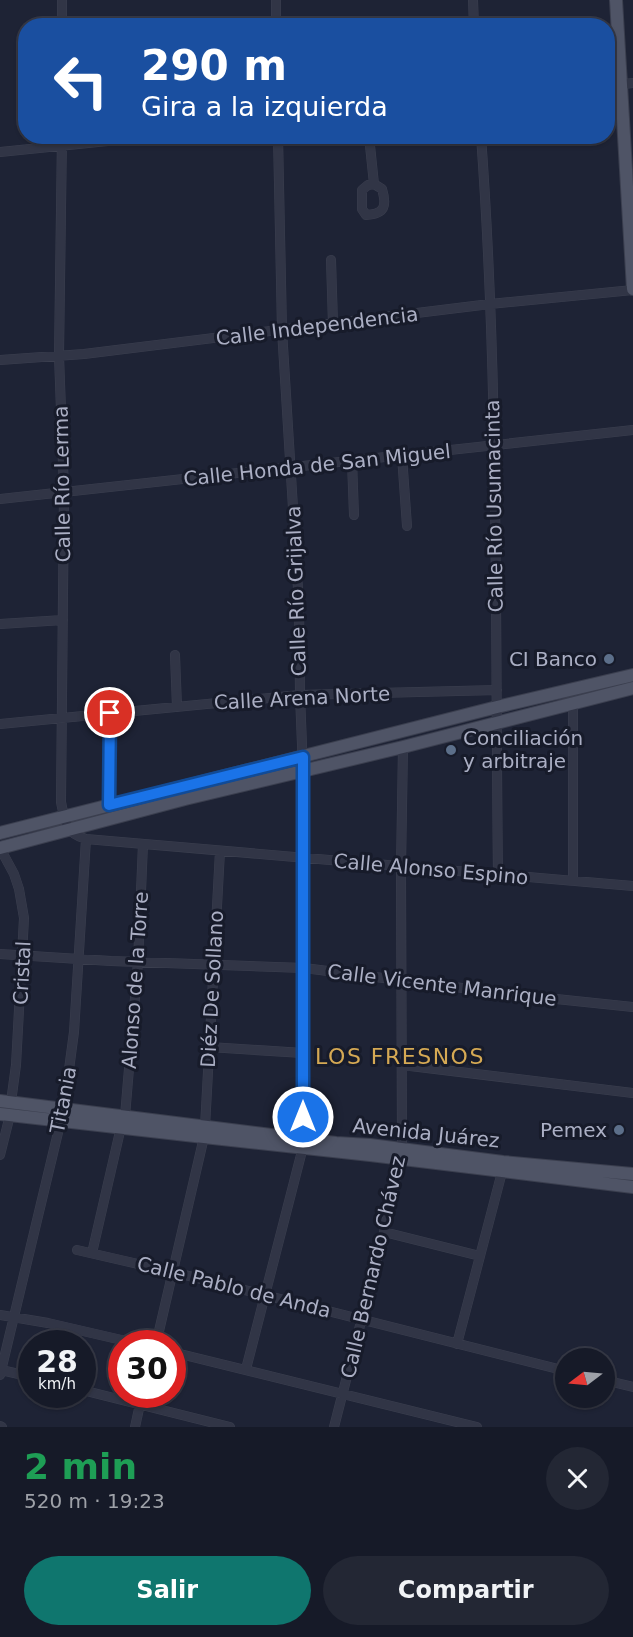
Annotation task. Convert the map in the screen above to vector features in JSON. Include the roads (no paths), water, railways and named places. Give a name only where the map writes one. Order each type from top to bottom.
[{"type":"main road","points":[[616,0],[627,83],[633,290]]},
{"type":"main road","points":[[0,833],[496,707],[633,675]]},
{"type":"main road","points":[[0,848],[633,688]]},
{"type":"main road","name":"Avenida Juárez","points":[[5,1108],[401,1154],[633,1174]]},
{"type":"main road","name":"Avenida Juárez","points":[[401,1154],[502,1172],[633,1187]]},
{"type":"street","points":[[62,0],[62,18]]},
{"type":"street","points":[[276,0],[276,18]]},
{"type":"street","points":[[473,0],[474,18]]},
{"type":"street","points":[[0,152],[88,144]]},
{"type":"street","name":"Calle Río Grijalva","points":[[246,1369],[303,1143],[303,757],[299,605],[282,330],[278,144]]},
{"type":"street","points":[[370,144],[374,184]]},
{"type":"street","name":"Calle Río Usumacinta","points":[[482,144],[490,304],[498,875]]},
{"type":"street","name":"Calle Río Lerma","points":[[62,147],[60,356],[64,491],[61,802],[69,830]]},
{"type":"street","points":[[331,260],[333,324]]},
{"type":"street","name":"Calle Independencia","points":[[0,360],[60,356],[490,304],[633,290]]},
{"type":"street","name":"Calle Honda de San Miguel","points":[[0,499],[633,430]]},
{"type":"street","points":[[402,456],[407,526]]},
{"type":"street","points":[[352,461],[354,515]]},
{"type":"street","points":[[0,624],[63,620]]},
{"type":"street","points":[[176,655],[177,707]]},
{"type":"street","name":"Calle Arena Norte","points":[[0,724],[300,695],[497,690]]},
{"type":"street","points":[[573,704],[573,881]]},
{"type":"street","points":[[109,805],[110,713]]},
{"type":"street","name":"Calle Bernardo Chávez","points":[[334,1427],[384,1232],[401,1154],[403,747]]},
{"type":"street","points":[[69,830],[74,835],[86,839]]},
{"type":"street","name":"Calle Alonso Espino","points":[[86,839],[633,886]]},
{"type":"street","name":"Titania","points":[[1,1372],[62,1114],[71,1056],[86,839]]},
{"type":"street","name":"Alonso de la Torre","points":[[92,1253],[123,1121],[138,962],[143,844]]},
{"type":"street","name":"Cristal","points":[[0,848],[14,874],[24,918],[16,1065],[5,1108],[0,1155]]},
{"type":"street","name":"Diéz De Sollano","points":[[159,1330],[204,1132],[220,851]]},
{"type":"street","name":"Calle Vicente Manrique","points":[[0,954],[304,968],[633,1007]]},
{"type":"street","points":[[209,1047],[303,1053]]},
{"type":"street","points":[[402,1065],[633,1094]]},
{"type":"street","points":[[457,1344],[502,1172]]},
{"type":"street","points":[[384,1232],[480,1256]]},
{"type":"street","name":"Calle Pablo de Anda","points":[[77,1250],[265,1294],[555,1368]]},
{"type":"street","points":[[0,1316],[48,1323],[108,1337]]},
{"type":"street","points":[[186,1355],[477,1427]]},
{"type":"street","points":[[1,1372],[18,1375]]},
{"type":"street","points":[[615,1383],[633,1387]]},
{"type":"street","points":[[135,1427],[139,1408]]},
{"type":"street","points":[[167,1408],[230,1427]]},
{"type":"place","name":"CI Banco","points":[[609,659]]},
{"type":"place","name":"Conciliación y arbitraje","points":[[451,750]]},
{"type":"place","name":"Pemex","points":[[619,1130]]},
{"type":"district","name":"LOS FRESNOS","points":[[400,1056]]}]
